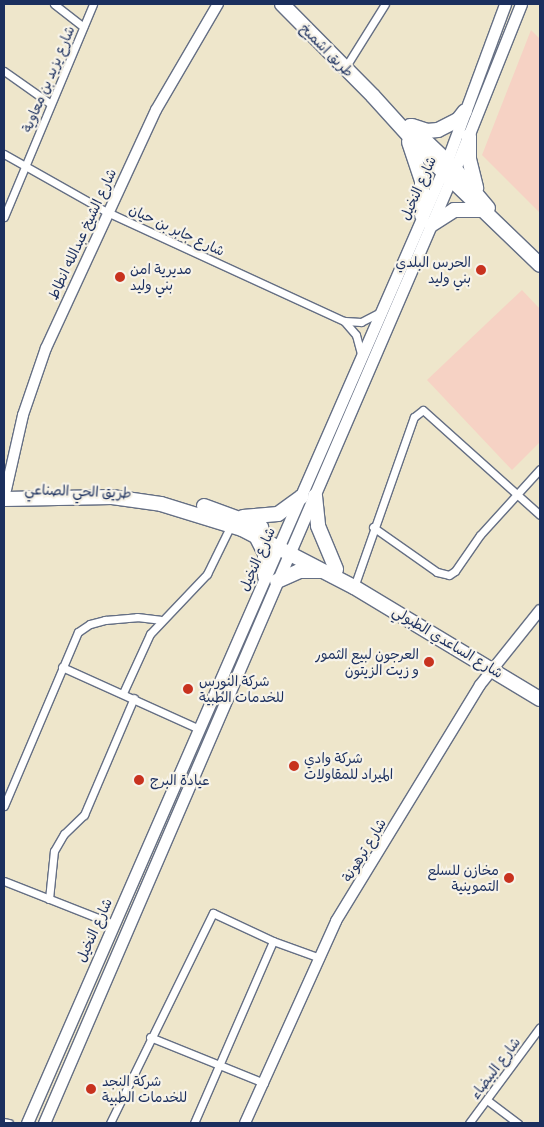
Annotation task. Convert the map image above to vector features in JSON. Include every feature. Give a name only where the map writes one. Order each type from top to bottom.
[{"type":"highway","name":"طريق اشميخ","points":[[282,4],[449,170]]},
{"type":"highway","points":[[465,111],[458,120],[438,130],[427,131],[406,128],[422,181],[427,220],[454,210],[481,210]]},
{"type":"highway","points":[[469,136],[470,171],[478,193],[498,222],[540,265]]},
{"type":"highway","points":[[449,170],[478,193]]},
{"type":"highway","points":[[449,170],[481,210],[498,222]]},
{"type":"highway","name":"طريق الحي الصناعي","points":[[4,493],[111,489],[160,496],[236,521],[287,545]]},
{"type":"highway","points":[[236,521],[278,514],[300,496]]},
{"type":"highway","points":[[255,534],[265,554],[271,579],[299,571],[329,570],[318,526],[315,496]]},
{"type":"highway","name":"طريق الحي الصناعي","points":[[236,521],[255,534],[287,545]]},
{"type":"highway","name":"شارع الساعدي الطبولي","points":[[287,545],[492,668],[540,699]]},
{"type":"main road","name":"شارع الشيخ عبدالله انطاط","points":[[4,493],[34,380],[107,212],[156,110],[218,4]]},
{"type":"main road","name":"شارع النخيل","points":[[449,170],[465,111],[505,4]]},
{"type":"main road","name":"شارع النخيل","points":[[27,1123],[198,729],[287,545],[315,496],[427,220],[449,170],[469,136],[521,4]]},
{"type":"main road","name":"شارع النخيل","points":[[287,545],[300,496],[361,354],[379,313],[427,220]]},
{"type":"main road","name":"شارع النخيل","points":[[48,1120],[271,579]]},
{"type":"main road","name":"شارع ترهونة","points":[[244,1123],[264,1083],[336,921],[492,668],[540,610]]},
{"type":"street","points":[[54,4],[84,27]]},
{"type":"street","name":"شارع يزيد بن معاوية","points":[[4,217],[93,4]]},
{"type":"street","points":[[345,68],[385,4]]},
{"type":"street","points":[[4,71],[51,104]]},
{"type":"street","name":"شارع جابر بن حيان","points":[[4,154],[26,164],[107,212],[344,321]]},
{"type":"street","points":[[344,321],[361,322],[379,313]]},
{"type":"street","points":[[344,321],[356,335],[361,354]]},
{"type":"street","points":[[354,586],[373,527],[414,417],[423,410],[540,515]]},
{"type":"street","points":[[373,527],[437,572],[449,575],[516,493],[540,469]]},
{"type":"street","points":[[122,693],[150,634],[160,620],[207,574],[236,521]]},
{"type":"street","points":[[4,806],[74,638],[90,624],[120,618],[160,620]]},
{"type":"street","points":[[62,667],[134,698],[198,729]]},
{"type":"street","points":[[50,899],[54,851],[64,834],[84,815],[134,698]]},
{"type":"street","points":[[4,881],[113,924]]},
{"type":"street","points":[[110,1123],[150,1037],[213,913],[273,941],[320,958]]},
{"type":"street","points":[[194,1123],[273,941]]},
{"type":"street","name":"شارع البيضاء","points":[[469,1123],[540,1027]]},
{"type":"street","points":[[150,1037],[264,1083]]},
{"type":"street","points":[[487,1100],[518,1123]]},
{"type":"street","points":[[4,1122],[9,1123]]},
{"type":"shaded area","points":[[531,30],[540,39],[540,213],[482,155]]},
{"type":"shaded area","points":[[522,290],[540,309],[540,442],[512,470],[427,380]]},
{"type":"place","name":"الحرس البلدي بني وليد","points":[[481,270]]},
{"type":"place","name":"مديرية امن بني وليد","points":[[120,277]]},
{"type":"place","name":"العرجون لبيع الثمور و زيت الزيتون","points":[[429,662]]},
{"type":"place","name":"شركة النورس للخدمات الطبية","points":[[188,689]]},
{"type":"place","name":"شركة وادي الميراد للمقاولات","points":[[294,766]]},
{"type":"place","name":"عيادة البرج","points":[[139,780]]},
{"type":"place","name":"مخازن للسلع التموينية","points":[[509,878]]},
{"type":"place","name":"شركة النجد للخدمات الطبية","points":[[91,1089]]}]
